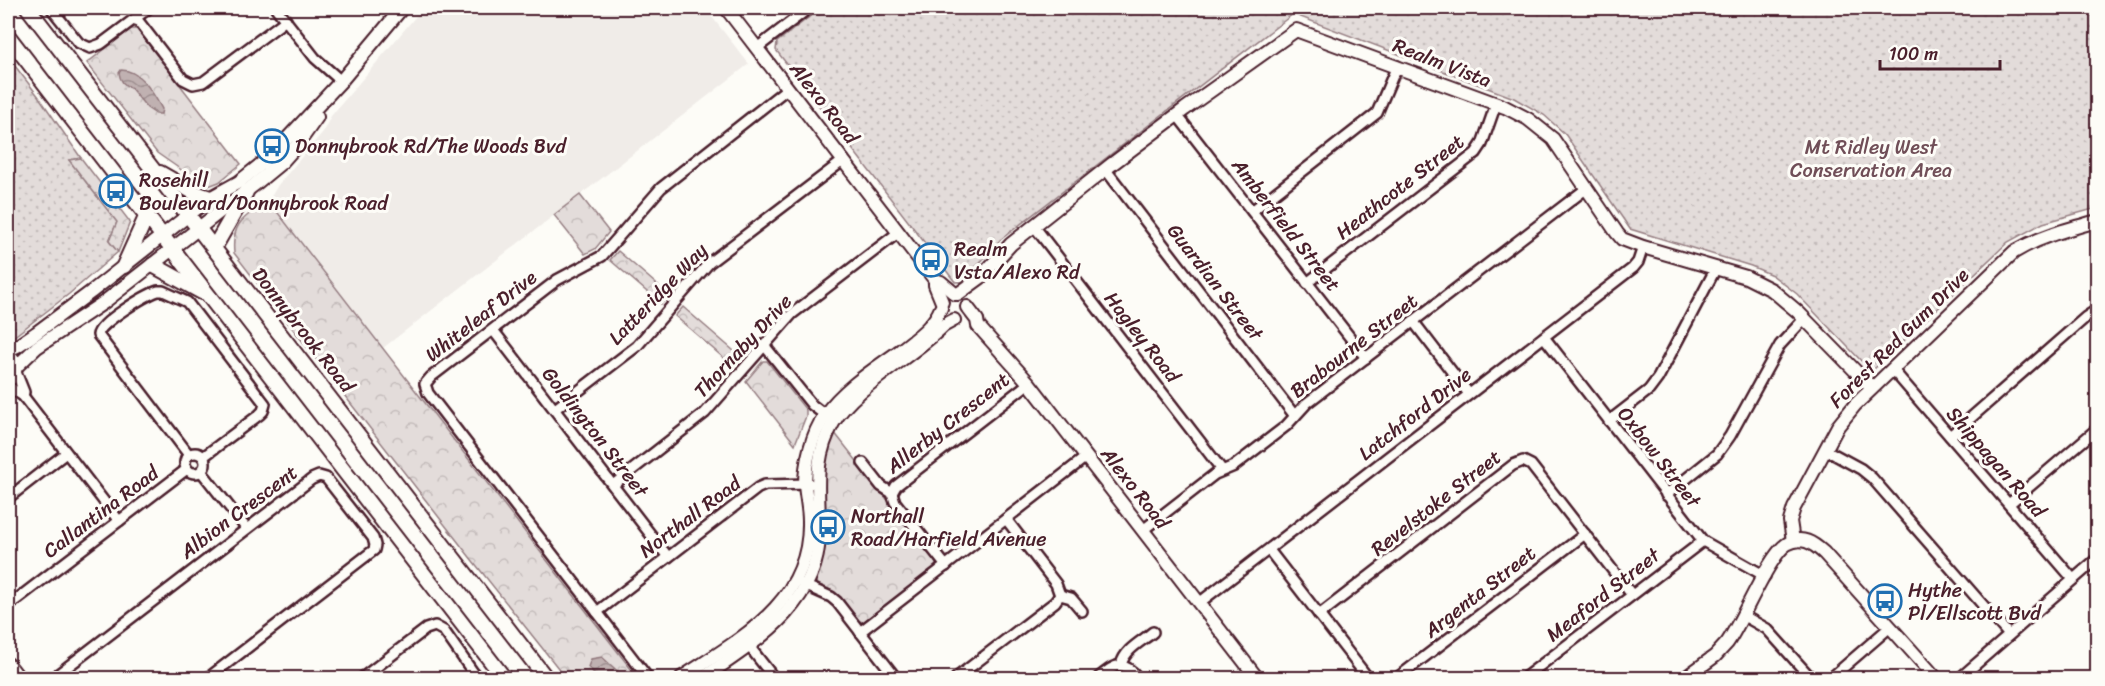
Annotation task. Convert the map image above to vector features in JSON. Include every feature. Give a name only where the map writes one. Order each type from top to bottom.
[{"type":"main road","name":"Donnybrook Road","points":[[28,8],[546,678]]},
{"type":"main road","points":[[8,36],[504,678]]},
{"type":"main road","points":[[153,169],[195,193],[210,198]]},
{"type":"main road","points":[[214,248],[246,192]]},
{"type":"main road","points":[[124,266],[147,215]]},
{"type":"main road","points":[[153,265],[209,296]]},
{"type":"street","points":[[51,8],[79,43],[88,48],[101,44],[149,8]]},
{"type":"street","points":[[276,8],[315,58],[341,81]]},
{"type":"street","points":[[8,350],[32,336],[210,198],[238,182],[270,157],[341,81],[402,8]]},
{"type":"street","name":"Alexo Road","points":[[726,8],[935,280],[942,305]]},
{"type":"street","points":[[757,48],[809,8]]},
{"type":"street","points":[[136,18],[183,79],[193,84],[203,82],[286,20]]},
{"type":"street","name":"Realm Vista","points":[[962,300],[1004,250],[1034,225],[1177,115],[1296,30],[1397,66],[1496,104],[1528,119],[1548,135],[1563,152],[1617,233],[1628,242],[1746,277],[1772,290],[1872,388]]},
{"type":"street","points":[[1252,211],[1377,113],[1397,66]]},
{"type":"street","points":[[13,373],[50,338],[103,303],[282,162],[298,144],[341,81]]},
{"type":"street","name":"Whiteleaf Drive","points":[[648,678],[425,384],[557,280],[602,256],[666,183],[788,88]]},
{"type":"street","name":"Heathcote Street","points":[[1307,283],[1476,153],[1482,144],[1496,104]]},
{"type":"street","name":"Amberfield Street","points":[[1177,115],[1366,358]]},
{"type":"street","name":"Latteridge Way","points":[[555,410],[637,346],[710,263],[843,160]]},
{"type":"street","name":"Guardian Street","points":[[1106,170],[1295,416]]},
{"type":"street","name":"Brabourne Street","points":[[1143,530],[1222,470],[1234,465],[1286,426],[1307,403],[1587,188]]},
{"type":"street","name":"Forest Red Gum Drive","points":[[1793,541],[1791,514],[1846,415],[2014,252],[2052,233],[2097,220]]},
{"type":"street","name":"Hagley Road","points":[[1034,225],[1222,470]]},
{"type":"street","name":"Thornaby Drive","points":[[613,485],[705,413],[792,314],[899,232]]},
{"type":"street","name":"Latchford Drive","points":[[1199,603],[1636,266],[1643,247]]},
{"type":"street","points":[[1609,421],[1649,390],[1658,378],[1716,268]]},
{"type":"street","name":"Alexo Road","points":[[935,280],[941,282],[962,300],[977,320],[978,326]]},
{"type":"street","points":[[189,455],[98,335],[99,330],[107,322],[159,291],[164,291],[187,302],[265,407],[259,415],[203,457]]},
{"type":"street","points":[[681,678],[745,641],[790,609],[818,551],[819,536],[809,455],[815,433],[825,415],[851,388],[924,332],[937,318],[948,295],[962,300],[957,320]]},
{"type":"street","points":[[942,305],[946,318],[957,320]]},
{"type":"street","points":[[1950,436],[2086,316],[2097,309]]},
{"type":"street","points":[[1666,495],[1717,454],[1730,436],[1780,345],[1804,319]]},
{"type":"street","points":[[811,484],[826,437],[839,414],[864,390],[943,326],[957,320]]},
{"type":"street","name":"Alexo Road","points":[[957,320],[978,326],[1029,383],[1257,678]]},
{"type":"street","points":[[1413,321],[1469,394]]},
{"type":"street","name":"Goldington Street","points":[[493,330],[668,557]]},
{"type":"street","name":"Oxbow Street","points":[[1545,337],[1703,541],[1765,576]]},
{"type":"street","points":[[764,345],[812,405],[825,415]]},
{"type":"street","points":[[8,355],[13,360],[13,373],[24,392],[23,396]]},
{"type":"street","name":"Shippagan Road","points":[[1892,369],[2073,579]]},
{"type":"street","name":"Allerby Crescent","points":[[892,493],[896,486],[1029,383]]},
{"type":"street","points":[[8,386],[23,396],[119,522]]},
{"type":"street","points":[[2009,504],[2097,428]]},
{"type":"street","points":[[1826,450],[1861,469],[1872,478],[2009,635]]},
{"type":"street","points":[[8,498],[66,453]]},
{"type":"street","points":[[198,454],[203,457],[205,464],[201,471],[194,473],[187,469],[186,461],[189,455],[198,454]]},
{"type":"street","points":[[860,632],[1086,457]]},
{"type":"street","name":"Revelstoke Street","points":[[1319,615],[1518,462],[1527,462],[1531,465],[1632,595]]},
{"type":"street","name":"Allerby Crescent","points":[[862,463],[881,486],[892,493],[896,502],[946,566]]},
{"type":"street","name":"Callantina Road","points":[[8,606],[187,469]]},
{"type":"street","points":[[201,471],[246,528]]},
{"type":"street","name":"Albion Crescent","points":[[53,678],[312,478],[319,476],[328,480],[373,538],[375,545],[373,552],[208,678]]},
{"type":"street","name":"Northall Road","points":[[597,612],[758,488],[765,485],[811,484]]},
{"type":"street","points":[[1006,519],[1056,584],[1060,595]]},
{"type":"street","name":"Argenta Street","points":[[1397,678],[1585,534]]},
{"type":"street","points":[[1689,677],[1721,650],[1733,635],[1778,552],[1793,541],[1804,540],[1816,546],[1936,678]]},
{"type":"street","name":"Meaford Street","points":[[1524,678],[1703,541]]},
{"type":"street","points":[[1269,550],[1368,678]]},
{"type":"street","points":[[1959,678],[2097,558]]},
{"type":"street","points":[[802,583],[831,597],[896,678]]},
{"type":"street","points":[[1060,595],[1071,598],[1082,611]]},
{"type":"street","points":[[956,678],[1055,602],[1060,595]]},
{"type":"street","points":[[1744,616],[1772,634],[1811,678]]},
{"type":"street","points":[[362,678],[426,629],[435,626],[444,631],[477,678]]},
{"type":"street","points":[[1831,678],[1890,627]]},
{"type":"street","points":[[1121,665],[1125,654],[1153,632]]},
{"type":"street","points":[[704,678],[745,641]]},
{"type":"street","points":[[745,641],[774,678]]},
{"type":"street","points":[[8,664],[19,678]]},
{"type":"street","points":[[1098,678],[1114,666],[1121,665],[1129,668],[1138,678]]},
{"type":"shaded area","points":[[423,8],[705,8],[749,64],[383,348],[269,200],[278,185],[323,132],[331,116]]},
{"type":"green space","name":"Mt Ridley West Conservation Area","points":[[821,8],[2097,8],[2097,208],[2043,223],[2008,242],[1874,369],[1869,369],[1797,294],[1772,275],[1751,266],[1630,229],[1565,134],[1544,115],[1514,98],[1293,14],[1000,240],[963,282],[955,282],[776,50],[777,42]]},
{"type":"green space","points":[[131,29],[137,29],[241,164],[219,182],[206,187],[157,153],[87,63]]},
{"type":"green space","points":[[8,57],[81,158],[69,160],[117,222],[109,241],[118,252],[69,294],[8,341]]},
{"type":"green space","points":[[81,158],[130,222],[118,252],[109,241],[117,222],[69,160]]},
{"type":"green space","points":[[580,195],[609,232],[595,249],[585,254],[554,215]]},
{"type":"green space","points":[[268,200],[638,678],[566,678],[234,253],[235,234],[238,227],[247,216]]},
{"type":"green space","points":[[618,251],[669,295],[661,304],[610,260]]},
{"type":"green space","points":[[683,307],[741,357],[733,366],[675,316]]},
{"type":"green space","points":[[763,361],[767,361],[806,410],[806,416],[795,444],[746,381]]},
{"type":"green space","points":[[834,432],[935,560],[936,565],[933,570],[863,622],[837,605],[816,581],[826,535],[822,470]]},
{"type":"water","points":[[121,70],[135,74],[146,84],[162,109],[161,114],[156,114],[147,108],[130,87],[124,84],[119,76]]},
{"type":"water","points":[[602,657],[625,678],[599,678],[588,667],[591,659]]},
{"type":"place","name":"Donnybrook Rd/The Woods Bvd","points":[[272,146]]},
{"type":"place","name":"Rosehill Boulevard/Donnybrook Road","points":[[116,191]]},
{"type":"place","name":"Realm Vsta/Alexo Rd","points":[[931,260]]},
{"type":"place","name":"Northall Road/Harfield Avenue","points":[[828,527]]},
{"type":"place","name":"Hythe Pl/Ellscott Bvd","points":[[1885,601]]}]
